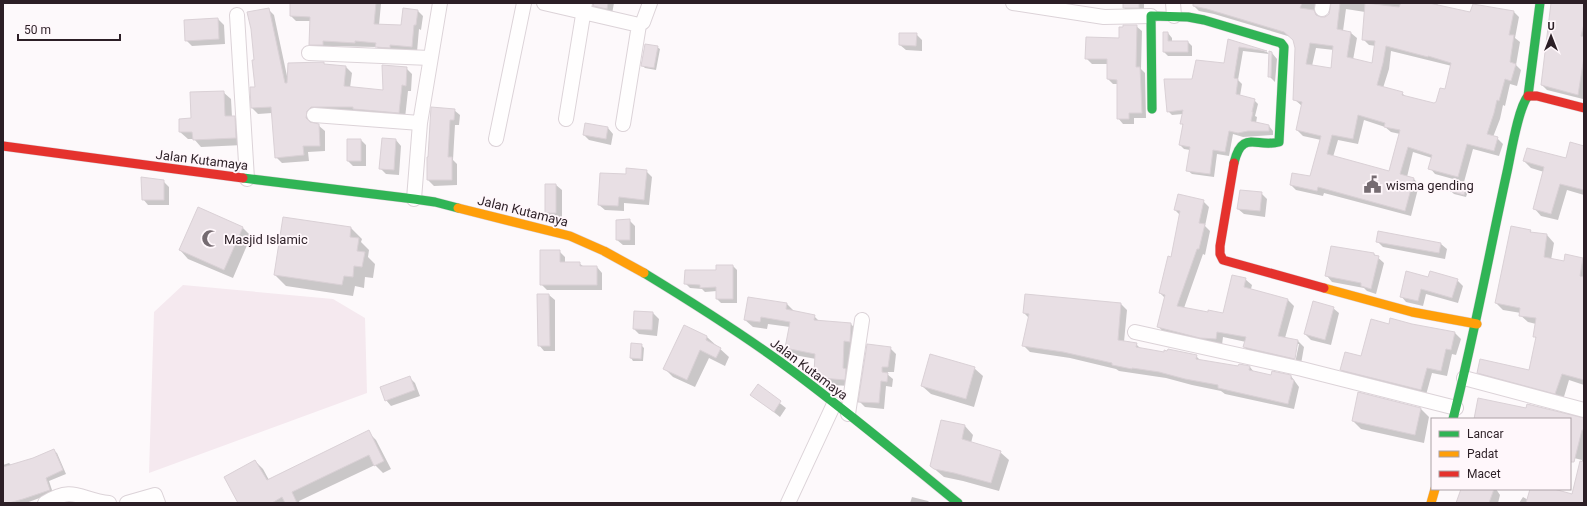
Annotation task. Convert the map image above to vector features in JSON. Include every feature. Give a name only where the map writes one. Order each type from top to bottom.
[{"type":"street","points":[[414,199],[420,123],[440,3]]},
{"type":"street","points":[[496,139],[524,3]]},
{"type":"street","points":[[544,3],[584,8],[639,25]]},
{"type":"street","points":[[623,124],[639,25],[643,22],[650,3]]},
{"type":"street","points":[[1013,3],[1104,17],[1151,16],[1173,10],[1281,43],[1284,47],[1279,142],[1244,142],[1239,146],[1229,187],[1220,246],[1222,260],[1412,312],[1477,324]]},
{"type":"street","points":[[1135,332],[1302,369],[1455,413],[1477,324],[1509,159],[1523,102],[1528,96],[1538,4]]},
{"type":"street","points":[[566,119],[584,8]]},
{"type":"street","points":[[237,15],[247,179]]},
{"type":"street","points":[[1151,16],[1152,109]]},
{"type":"street","points":[[309,53],[430,58]]},
{"type":"street","points":[[1528,96],[1537,96],[1584,108]]},
{"type":"street","points":[[314,115],[420,123]]},
{"type":"street","name":"Jalan Kutamaya","points":[[3,146],[247,179],[435,202],[570,236],[604,251],[640,270],[696,305],[779,361],[848,414],[958,503]]},
{"type":"street","points":[[848,414],[862,320]]},
{"type":"street","points":[[1464,378],[1584,410]]},
{"type":"street","points":[[788,503],[834,404]]},
{"type":"street","points":[[1432,503],[1435,490]]},
{"type":"street","points":[[45,503],[56,496],[69,493],[109,503]]},
{"type":"street","points":[[128,503],[155,495],[158,503]]},
{"type":"shaded area","points":[[183,285],[333,299],[365,318],[367,393],[149,473],[154,312]]},
{"type":"building","points":[[290,3],[376,3],[374,24],[401,25],[403,8],[418,10],[416,25],[414,25],[412,47],[390,45],[390,48],[375,47],[376,43],[355,41],[355,43],[323,41],[323,45],[309,45],[310,17],[290,16]]},
{"type":"building","points":[[594,3],[608,3],[607,9],[593,6]]},
{"type":"building","points":[[1123,3],[1139,3],[1139,8],[1123,8]]},
{"type":"building","points":[[1193,3],[1302,3],[1300,8],[1314,10],[1316,15],[1325,17],[1329,14],[1331,3],[1340,3],[1337,29],[1351,32],[1347,57],[1372,63],[1375,41],[1362,40],[1365,3],[1399,7],[1401,3],[1429,3],[1470,12],[1473,4],[1514,11],[1509,35],[1514,35],[1510,62],[1516,64],[1511,81],[1505,79],[1487,134],[1498,137],[1494,151],[1467,144],[1458,177],[1428,169],[1432,155],[1408,147],[1400,174],[1414,178],[1405,211],[1318,187],[1317,191],[1290,185],[1292,173],[1310,176],[1321,136],[1296,130],[1302,102],[1293,100],[1295,48],[1293,40],[1284,32],[1193,6]],"holes":[[[1310,43],[1333,46],[1331,68],[1306,64]],[[1386,46],[1451,63],[1445,89],[1440,88],[1436,102],[1434,103],[1402,95],[1403,92],[1377,85]],[[1358,115],[1385,123],[1384,127],[1400,130],[1389,171],[1327,154],[1332,135],[1353,139]]]},
{"type":"building","points":[[1551,3],[1584,3],[1584,24],[1581,36],[1584,37],[1584,57],[1578,95],[1541,85]]},
{"type":"building","points":[[269,8],[285,83],[287,83],[288,63],[324,62],[324,64],[346,66],[344,86],[383,90],[382,65],[407,67],[406,86],[402,85],[399,113],[353,109],[353,107],[311,107],[307,111],[306,118],[310,122],[319,124],[320,146],[303,146],[304,155],[275,158],[271,107],[251,108],[250,87],[255,87],[252,60],[254,60],[251,29],[247,12]]},
{"type":"building","points":[[218,18],[219,39],[185,41],[184,20]]},
{"type":"building","points":[[1123,25],[1137,25],[1136,67],[1140,67],[1142,113],[1129,113],[1129,119],[1117,119],[1117,80],[1107,79],[1107,59],[1085,59],[1086,37],[1119,38],[1119,27],[1123,27]]},
{"type":"building","points":[[1163,32],[1168,32],[1168,41],[1188,41],[1188,52],[1163,52]]},
{"type":"building","points":[[899,33],[917,33],[916,46],[899,45]]},
{"type":"building","points":[[1228,39],[1267,51],[1239,47],[1234,78],[1238,79],[1236,94],[1255,99],[1251,121],[1269,125],[1269,131],[1248,131],[1238,133],[1229,131],[1225,152],[1213,150],[1210,174],[1186,171],[1190,147],[1179,145],[1183,124],[1180,124],[1183,110],[1167,112],[1164,79],[1192,79],[1196,60],[1224,63]]},
{"type":"building","points":[[645,44],[658,46],[654,68],[641,66]]},
{"type":"building","points":[[1269,51],[1272,52],[1271,77],[1268,77]]},
{"type":"building","points":[[224,91],[225,116],[235,116],[236,138],[193,140],[192,132],[179,132],[179,119],[191,118],[190,92]]},
{"type":"building","points":[[431,107],[455,109],[454,120],[450,120],[448,157],[452,157],[452,180],[427,180],[427,157]]},
{"type":"building","points":[[585,123],[608,127],[606,139],[583,135]]},
{"type":"building","points":[[382,138],[396,139],[394,170],[379,169]]},
{"type":"building","points":[[347,139],[361,139],[361,161],[347,161]]},
{"type":"building","points":[[1570,142],[1584,146],[1584,190],[1560,184],[1551,214],[1533,209],[1544,167],[1523,161],[1527,148],[1566,158]]},
{"type":"building","points":[[626,168],[647,170],[644,200],[619,197],[618,206],[598,205],[600,173],[626,174]]},
{"type":"building","points":[[141,177],[164,180],[164,200],[142,200]]},
{"type":"building","points":[[1453,180],[1467,184],[1464,195],[1450,191]]},
{"type":"building","points":[[545,184],[556,184],[556,213],[545,213]]},
{"type":"building","points":[[1240,190],[1262,192],[1260,211],[1237,209]]},
{"type":"building","points":[[1178,194],[1204,200],[1199,223],[1205,224],[1199,249],[1197,249],[1177,306],[1208,312],[1208,310],[1223,313],[1232,275],[1246,278],[1244,287],[1288,299],[1278,336],[1298,340],[1295,359],[1243,347],[1246,337],[1217,332],[1216,339],[1200,338],[1157,327],[1165,295],[1159,293],[1168,256],[1171,257],[1180,211],[1174,210]]},
{"type":"building","name":"Masjid Islamic","points":[[198,207],[243,227],[224,270],[179,250]]},
{"type":"building","points":[[283,217],[351,227],[350,237],[359,238],[357,251],[365,252],[362,267],[354,266],[353,277],[344,276],[342,285],[274,275]]},
{"type":"building","points":[[630,219],[630,240],[616,240],[616,220]]},
{"type":"building","points":[[1511,226],[1531,230],[1530,232],[1547,234],[1544,257],[1564,261],[1565,254],[1583,258],[1580,276],[1584,277],[1584,380],[1562,374],[1555,394],[1477,373],[1480,359],[1529,370],[1536,337],[1533,337],[1536,318],[1519,316],[1520,308],[1495,303]]},
{"type":"building","points":[[1378,231],[1441,243],[1439,253],[1376,242]]},
{"type":"building","points":[[1331,246],[1374,253],[1374,255],[1379,256],[1371,289],[1361,286],[1361,283],[1325,276]]},
{"type":"building","points":[[540,250],[560,250],[560,262],[580,262],[580,266],[597,266],[597,285],[540,285]]},
{"type":"building","points":[[716,265],[733,265],[733,299],[716,299],[716,287],[700,288],[700,285],[684,284],[685,270],[716,270]]},
{"type":"building","points":[[1406,271],[1428,277],[1430,271],[1458,279],[1452,298],[1421,289],[1418,301],[1400,297]]},
{"type":"building","points":[[537,294],[549,294],[550,346],[538,346]]},
{"type":"building","points":[[1025,294],[1121,303],[1118,340],[1137,343],[1136,347],[1164,352],[1164,350],[1167,351],[1168,349],[1197,355],[1196,359],[1238,366],[1239,364],[1250,366],[1249,370],[1271,375],[1272,371],[1291,375],[1291,379],[1294,380],[1288,404],[1218,388],[1218,385],[1185,379],[1159,372],[1132,369],[1063,352],[1022,346],[1029,314],[1023,313]]},
{"type":"building","points":[[748,297],[787,303],[786,309],[815,315],[814,320],[851,323],[850,342],[844,341],[843,368],[846,369],[845,380],[821,378],[814,374],[815,354],[785,348],[790,322],[761,317],[760,322],[744,320]]},
{"type":"building","points":[[1313,301],[1334,307],[1325,340],[1304,334]]},
{"type":"building","points":[[634,311],[653,312],[652,330],[633,329]]},
{"type":"building","points":[[1390,318],[1412,324],[1455,332],[1451,350],[1446,349],[1441,371],[1427,368],[1421,390],[1340,370],[1345,352],[1361,356],[1371,319],[1389,324]]},
{"type":"building","points":[[684,325],[707,336],[706,340],[721,348],[716,358],[700,350],[687,380],[663,369]]},
{"type":"building","points":[[631,343],[642,344],[641,359],[630,358]]},
{"type":"building","points":[[867,344],[891,347],[888,367],[882,367],[882,372],[888,373],[887,382],[881,381],[879,403],[858,402]]},
{"type":"building","points":[[930,354],[975,367],[966,399],[921,386]]},
{"type":"building","points":[[410,376],[415,390],[385,401],[380,387]]},
{"type":"building","points":[[758,384],[781,401],[774,412],[750,395]]},
{"type":"building","points":[[1358,392],[1421,408],[1415,435],[1352,421]]},
{"type":"building","points":[[1478,398],[1526,408],[1527,404],[1584,418],[1584,430],[1582,430],[1574,462],[1571,462],[1571,418],[1474,418]]},
{"type":"building","points":[[941,420],[965,425],[962,439],[1001,451],[991,483],[934,469],[930,466]]},
{"type":"building","points":[[369,430],[384,461],[374,466],[369,455],[292,492],[297,503],[285,503],[282,497],[272,503],[238,503],[224,477],[255,460],[267,480]]},
{"type":"building","points":[[54,449],[63,470],[46,478],[50,490],[9,503],[3,503],[3,467],[33,458]]},
{"type":"building","points":[[1580,461],[1584,462],[1584,503],[1526,503],[1530,490],[1558,490],[1572,494]]},
{"type":"building","points":[[1461,490],[1494,490],[1489,503],[1456,503]]},
{"type":"traffic: fast","points":[[1453,418],[1475,326],[1515,132],[1521,110],[1528,96],[1540,3]]},
{"type":"traffic: fast","points":[[1152,109],[1151,16],[1188,17],[1204,20],[1281,43],[1284,47],[1279,142],[1246,143],[1241,146],[1234,163]]},
{"type":"traffic: fast","points":[[243,178],[414,199],[435,202],[458,208]]},
{"type":"traffic: fast","points":[[644,273],[713,316],[779,361],[847,413],[958,503]]},
{"type":"traffic: slow","points":[[458,208],[570,236],[604,251],[644,273]]},
{"type":"traffic: slow","points":[[1324,288],[1412,312],[1477,324]]},
{"type":"traffic: slow","points":[[1431,503],[1435,490]]},
{"type":"traffic: jam","points":[[1528,96],[1537,96],[1584,108]]},
{"type":"traffic: jam","points":[[3,146],[243,178]]},
{"type":"traffic: jam","points":[[1234,163],[1220,246],[1220,254],[1223,260],[1324,288]]},
{"type":"place","name":"wisma gending","points":[[1373,185]]},
{"type":"place","name":"Masjid Islamic","points":[[211,239]]}]
